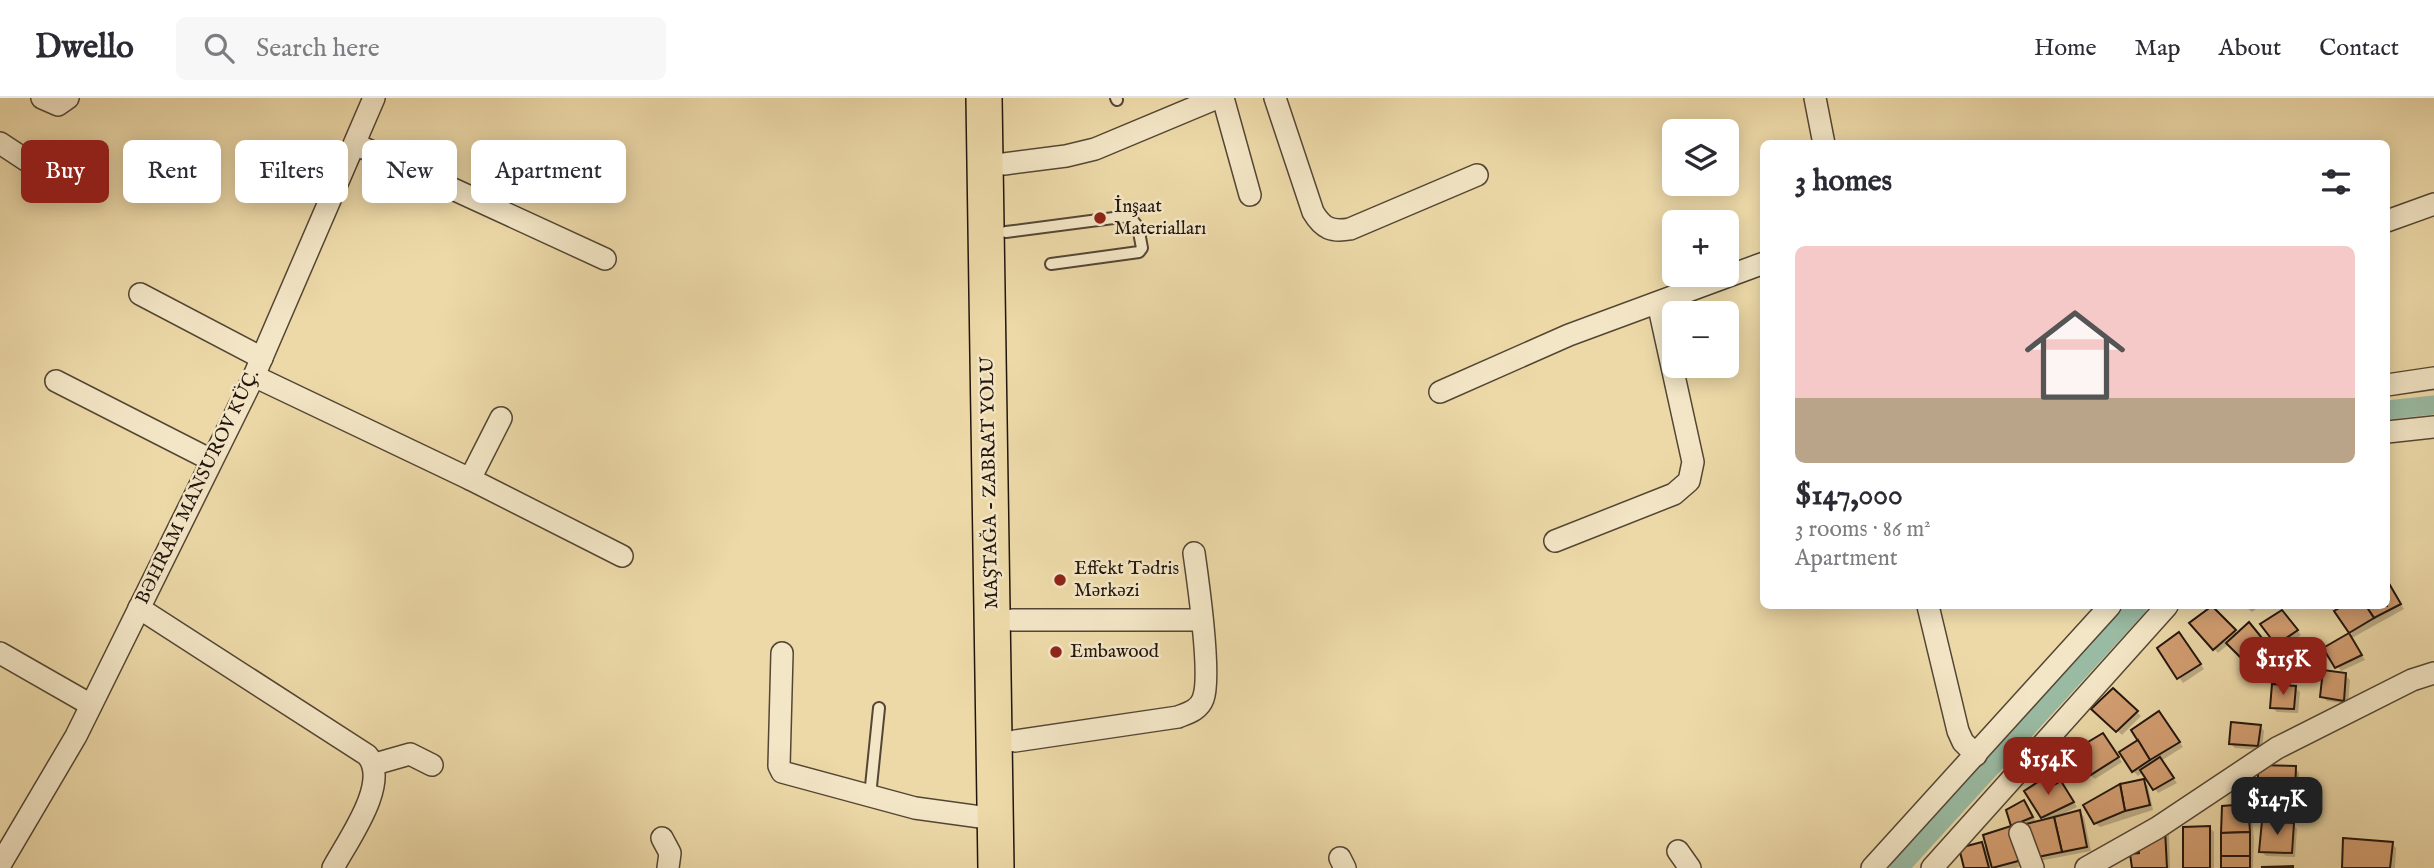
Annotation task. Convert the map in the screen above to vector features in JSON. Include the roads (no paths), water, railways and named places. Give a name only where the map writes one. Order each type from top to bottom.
[{"type":"main road","name":"MAŞTAĞA - ZABRAT YOLU","points":[[984,98],[996,868]]},
{"type":"main road","points":[[1004,98],[1016,868]]},
{"type":"street","points":[[42,98],[58,105],[68,98]]},
{"type":"street","name":"BƏHRAM MANSUROV KÜÇ.","points":[[0,865],[91,705],[258,367],[374,98]]},
{"type":"street","points":[[1004,164],[1066,156],[1095,149],[1217,98]]},
{"type":"street","points":[[1223,98],[1250,195]]},
{"type":"street","points":[[1275,98],[1314,212],[1321,225],[1334,232],[1350,229],[1477,175]]},
{"type":"street","points":[[1815,98],[1823,140]]},
{"type":"street","points":[[0,143],[21,157]]},
{"type":"street","points":[[355,144],[605,259]]},
{"type":"street","points":[[2390,220],[2434,204]]},
{"type":"street","points":[[1440,392],[1569,335],[1760,265]]},
{"type":"street","points":[[140,294],[258,367],[622,556]]},
{"type":"street","points":[[1555,541],[1674,494],[1689,481],[1693,462],[1658,303]]},
{"type":"street","points":[[2390,385],[2434,378]]},
{"type":"street","points":[[56,381],[211,460]]},
{"type":"street","points":[[470,479],[501,418]]},
{"type":"street","points":[[2390,432],[2434,426]]},
{"type":"street","points":[[1015,741],[1178,717],[1194,711],[1203,700],[1205,687],[1202,620],[1194,553]]},
{"type":"street","points":[[139,608],[367,755],[375,764],[377,776],[374,791],[333,868]]},
{"type":"street","points":[[1929,609],[1958,731],[1963,742],[1976,755]]},
{"type":"street","points":[[1871,868],[2107,609]]},
{"type":"street","points":[[1932,868],[2164,609]]},
{"type":"street","points":[[1012,620],[1202,620]]},
{"type":"street","points":[[0,653],[91,705]]},
{"type":"street","points":[[782,653],[779,766],[782,772],[915,808],[995,819]]},
{"type":"street","points":[[2086,868],[2157,828],[2277,748],[2412,680],[2434,673]]},
{"type":"street","points":[[375,764],[410,754],[432,765]]},
{"type":"street","points":[[2020,833],[2033,868]]},
{"type":"street","points":[[663,838],[670,853],[668,868]]},
{"type":"lane","points":[[1006,232],[1129,216],[1134,219],[1142,248],[1139,252],[1051,264]]},
{"type":"lane","points":[[870,796],[879,708]]},
{"type":"waterway","points":[[2390,410],[2434,405]]},
{"type":"waterway","points":[[1899,868],[2135,609]]},
{"type":"place","name":"İnşaat Materialları","points":[[1100,218]]},
{"type":"place","name":"Effekt Tədris Mərkəzi","points":[[1060,580]]},
{"type":"place","name":"Embawood","points":[[1056,652]]}]
